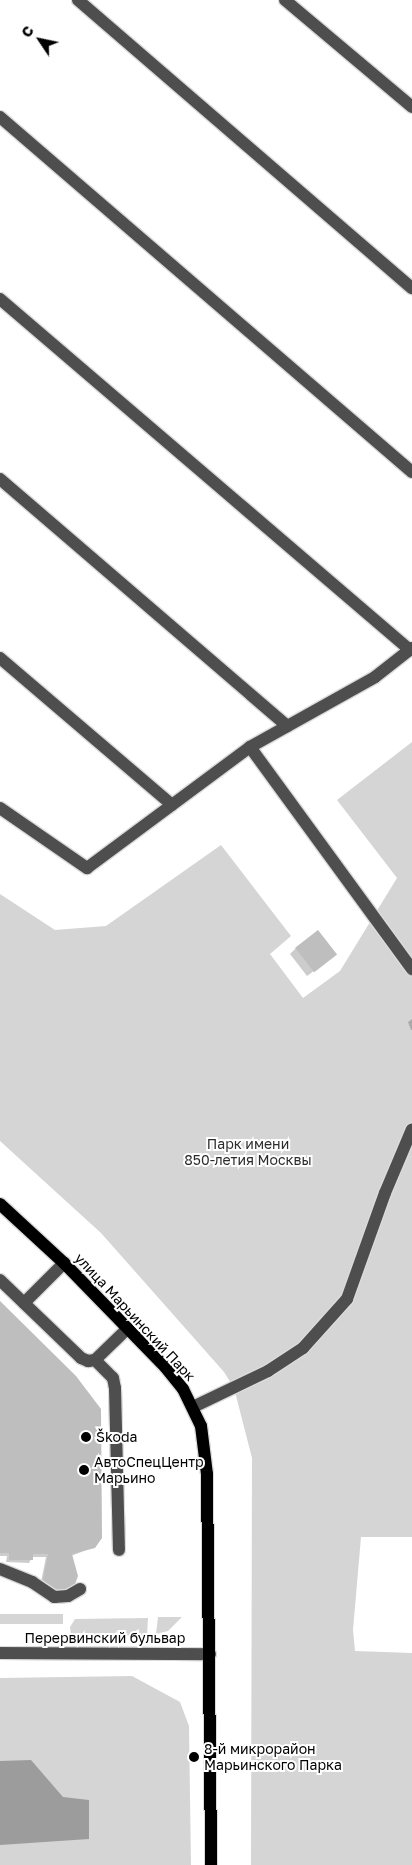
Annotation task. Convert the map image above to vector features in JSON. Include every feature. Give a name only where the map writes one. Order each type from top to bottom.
[{"type":"main road","name":"улица Марьинский Парк","points":[[0,1204],[64,1263],[166,1368],[194,1406],[202,1426],[207,1456],[211,1865]]},
{"type":"street","points":[[78,0],[412,288]]},
{"type":"street","points":[[284,0],[412,107]]},
{"type":"street","points":[[0,117],[412,472]]},
{"type":"street","points":[[0,299],[411,649],[375,676],[250,747],[87,868],[0,808]]},
{"type":"street","points":[[0,479],[287,726]]},
{"type":"street","points":[[0,658],[172,805]]},
{"type":"street","points":[[250,747],[412,969]]},
{"type":"street","points":[[194,1406],[268,1371],[303,1348],[347,1299],[385,1193],[412,1129]]},
{"type":"street","points":[[24,1303],[64,1263]]},
{"type":"street","points":[[0,1280],[81,1358],[95,1360],[113,1378],[115,1388],[119,1550]]},
{"type":"street","points":[[95,1360],[128,1328]]},
{"type":"street","points":[[0,1569],[32,1582],[54,1597],[68,1596],[80,1589]]},
{"type":"street","name":"Перервинский бульвар","points":[[0,1653],[210,1654]]},
{"type":"green space","name":"Парк имени 850-летия Москвы","points":[[412,742],[412,1537],[361,1537],[353,1630],[355,1651],[412,1653],[412,1865],[251,1865],[252,1458],[234,1388],[224,1372],[101,1233],[0,1141],[0,894],[55,930],[106,926],[221,845],[291,936],[270,954],[303,998],[340,971],[397,878],[337,800]]},
{"type":"green space","points":[[0,1614],[63,1614],[63,1624],[0,1624]]},
{"type":"green space","points":[[158,1617],[182,1617],[168,1631],[156,1634]]},
{"type":"green space","points":[[148,1618],[147,1635],[71,1636],[70,1627],[75,1619]]},
{"type":"green space","points":[[132,1676],[180,1702],[189,1726],[191,1865],[0,1865],[0,1678]]},
{"type":"shaded area","points":[[31,1760],[63,1797],[89,1800],[89,1839],[0,1845],[0,1761]]},
{"type":"building","points":[[318,930],[337,954],[314,972],[295,948]]},
{"type":"building","points":[[0,1301],[76,1376],[101,1409],[102,1538],[95,1548],[72,1554],[78,1576],[74,1587],[67,1591],[48,1588],[43,1579],[48,1554],[33,1554],[33,1560],[9,1560],[9,1553],[0,1553]]},
{"type":"place","name":"Škoda","points":[[86,1437]]},
{"type":"place","name":"АвтоСпецЦентр Марьино","points":[[84,1470]]},
{"type":"place","name":"8-й микрорайон Марьинского Парка","points":[[194,1757]]}]
